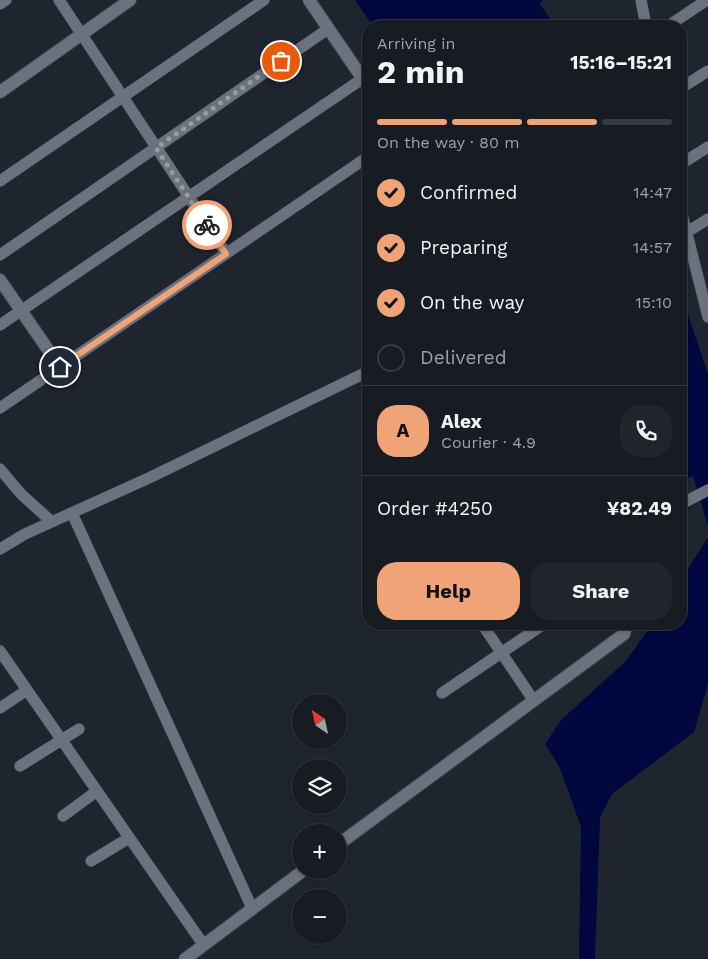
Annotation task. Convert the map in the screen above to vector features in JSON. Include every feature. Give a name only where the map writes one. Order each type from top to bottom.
[{"type":"street","points":[[0,92],[130,0]]},
{"type":"street","points":[[309,0],[362,80]]},
{"type":"street","points":[[0,280],[60,367]]},
{"type":"street","points":[[347,838],[624,634],[625,630]]},
{"type":"street","points":[[185,959],[292,879]]},
{"type":"lane","points":[[0,4],[6,0]]},
{"type":"lane","points":[[59,0],[226,254]]},
{"type":"lane","points":[[0,181],[264,0]]},
{"type":"lane","points":[[641,0],[645,20]]},
{"type":"lane","points":[[677,20],[707,0]]},
{"type":"lane","points":[[0,254],[328,29]]},
{"type":"lane","points":[[687,84],[708,71]]},
{"type":"lane","points":[[0,325],[188,197],[362,86]]},
{"type":"lane","points":[[687,160],[708,147]]},
{"type":"lane","points":[[0,408],[362,161]]},
{"type":"lane","points":[[708,219],[687,232],[706,297],[708,317]]},
{"type":"lane","points":[[0,549],[25,534],[151,477],[362,374]]},
{"type":"lane","points":[[0,469],[21,494],[52,522]]},
{"type":"lane","points":[[687,501],[708,490]]},
{"type":"lane","points":[[72,513],[252,908]]},
{"type":"lane","points":[[486,630],[534,701]]},
{"type":"lane","points":[[442,692],[535,630]]},
{"type":"lane","points":[[0,651],[203,944]]},
{"type":"lane","points":[[0,708],[28,690]]},
{"type":"lane","points":[[20,766],[61,738],[79,729]]},
{"type":"lane","points":[[63,816],[97,791]]},
{"type":"lane","points":[[91,861],[129,838]]},
{"type":"shaded area","points":[[355,0],[542,0],[540,4],[551,20],[369,20]]},
{"type":"shaded area","points":[[687,312],[708,374],[708,526],[693,476],[687,478]]},
{"type":"shaded area","points":[[708,537],[708,684],[694,732],[612,794],[600,818],[595,959],[579,959],[581,827],[560,768],[545,744],[561,720],[626,661],[648,630],[687,630],[687,570]]},
{"type":"way so far","points":[[207,225],[156,148],[281,61]]},
{"type":"route","points":[[60,367],[226,254],[207,225]]}]
